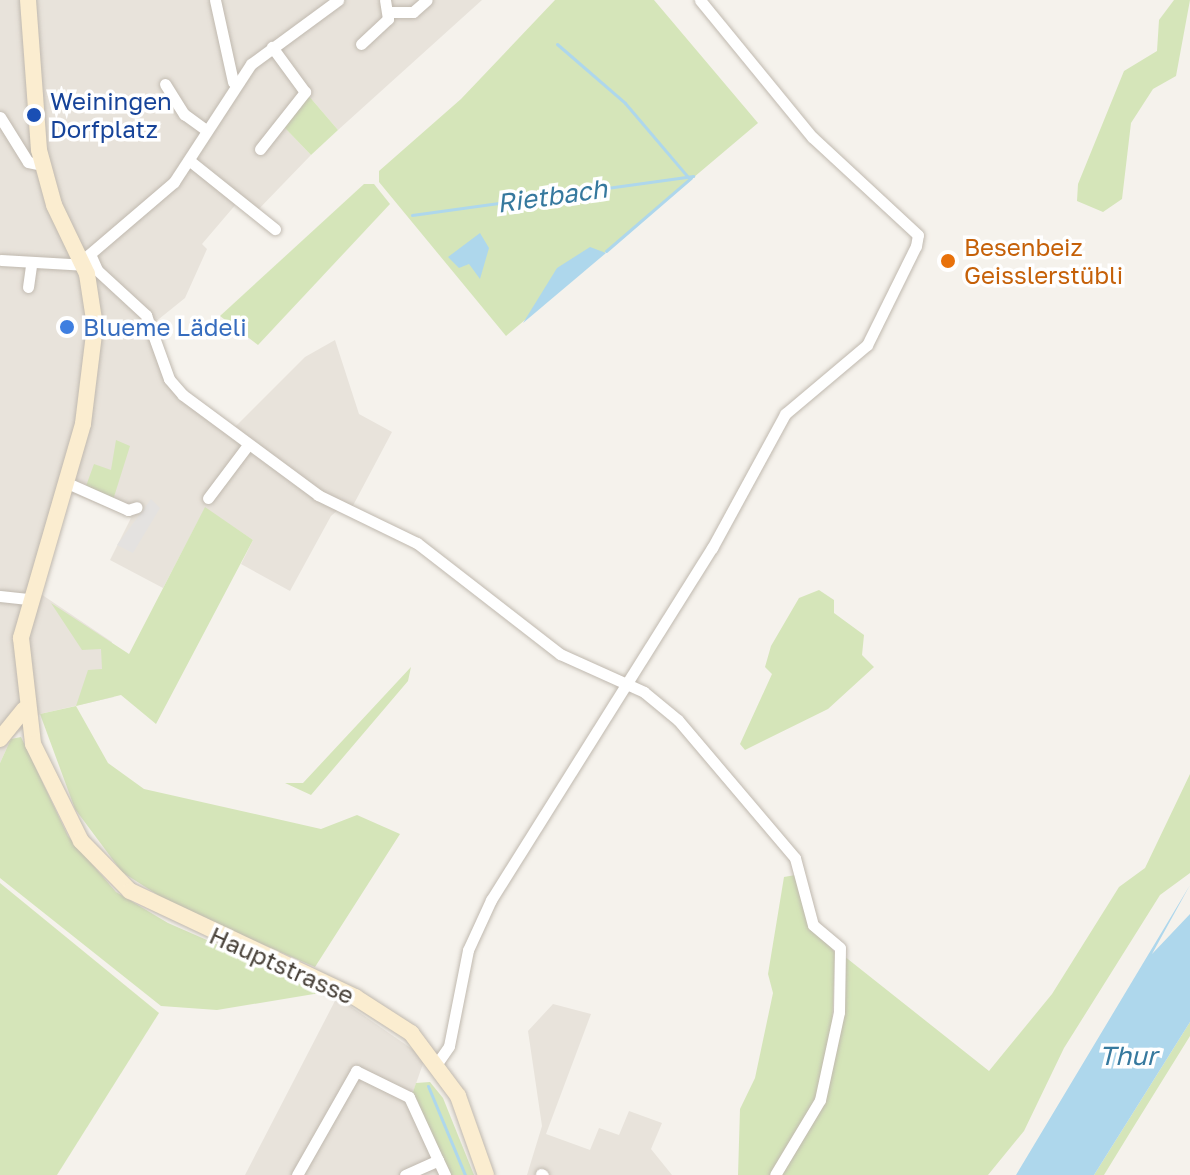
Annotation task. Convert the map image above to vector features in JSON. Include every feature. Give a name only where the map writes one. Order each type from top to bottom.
[{"type":"main road","name":"Hauptstrasse","points":[[28,0],[42,165],[87,260],[95,310],[86,412],[26,606],[30,717],[49,779],[81,841],[130,891],[355,997],[402,1025],[438,1062],[486,1175]]},
{"type":"main road","points":[[0,742],[30,717]]},
{"type":"street","points":[[215,0],[233,82]]},
{"type":"street","points":[[1,260],[31,266],[87,260],[153,204],[190,161],[233,82],[272,47],[338,0]]},
{"type":"street","points":[[385,0],[390,12]]},
{"type":"street","points":[[361,44],[390,12],[413,12],[427,0]]},
{"type":"street","points":[[438,1062],[449,1046],[478,925],[627,682],[785,414],[867,345],[918,235],[812,137],[700,0]]},
{"type":"street","points":[[260,149],[305,92],[272,47]]},
{"type":"street","points":[[165,84],[184,114],[206,130]]},
{"type":"street","points":[[0,117],[31,165],[42,165]]},
{"type":"street","points":[[190,161],[275,229]]},
{"type":"street","points":[[87,260],[146,315],[173,385],[248,445],[349,512],[417,543],[560,654],[627,682],[678,720],[795,858],[813,925],[840,948],[828,1077],[800,1143],[775,1175]]},
{"type":"street","points":[[28,287],[31,266]]},
{"type":"street","points":[[208,498],[248,445]]},
{"type":"street","points":[[65,482],[128,510],[137,507]]},
{"type":"street","points":[[0,596],[26,606]]},
{"type":"street","points":[[297,1175],[356,1071],[409,1097],[445,1175]]},
{"type":"street","points":[[405,1175],[438,1160]]},
{"type":"shaded area","points":[[0,0],[482,0],[338,130],[308,95],[283,126],[311,155],[253,215],[237,203],[202,244],[207,249],[185,298],[154,323],[173,379],[233,429],[305,357],[335,340],[359,414],[392,432],[348,515],[338,510],[331,516],[290,591],[241,564],[253,540],[205,508],[163,588],[110,560],[131,518],[71,493],[35,590],[112,642],[114,697],[40,714],[11,739],[0,763]]},
{"type":"shaded area","points":[[151,499],[160,508],[133,553],[117,545]]},
{"type":"shaded area","points":[[337,997],[425,1058],[412,1095],[448,1175],[245,1175]]},
{"type":"shaded area","points":[[553,1004],[591,1014],[546,1134],[590,1150],[599,1128],[619,1135],[629,1111],[662,1123],[651,1149],[672,1175],[527,1175],[542,1126],[528,1031]]},
{"type":"green space","points":[[555,0],[654,0],[758,123],[506,336],[379,182],[379,171],[461,99]]},
{"type":"green space","points":[[1174,0],[1190,0],[1176,76],[1153,89],[1131,123],[1122,199],[1103,212],[1077,201],[1078,184],[1124,71],[1157,51],[1159,20]]},
{"type":"green space","points":[[308,95],[338,130],[311,155],[283,126]]},
{"type":"green space","points":[[364,184],[374,184],[390,204],[258,345],[220,316]]},
{"type":"green space","points":[[116,440],[130,446],[113,500],[86,486],[94,464],[111,470]]},
{"type":"green space","points":[[205,507],[253,540],[156,724],[121,695],[76,706],[88,670],[102,669],[101,649],[82,650],[51,603],[129,654]]},
{"type":"green space","points":[[819,590],[834,600],[834,613],[864,635],[862,655],[874,667],[828,709],[745,750],[740,744],[772,674],[765,667],[771,646],[799,598]]},
{"type":"green space","points":[[411,667],[408,681],[311,795],[285,783],[303,783]]},
{"type":"green space","points":[[76,706],[108,763],[144,789],[321,829],[357,815],[400,834],[315,967],[175,906],[122,872],[75,809],[40,714]]},
{"type":"green space","points":[[21,737],[68,836],[116,892],[168,923],[326,992],[217,1010],[161,1006],[0,878],[0,763],[11,739]]},
{"type":"green space","points":[[1190,774],[1190,873],[1160,895],[1064,1048],[1024,1131],[988,1175],[738,1175],[740,1109],[755,1078],[773,993],[768,974],[784,877],[801,874],[808,916],[835,953],[831,1056],[806,1136],[835,1055],[844,956],[989,1071],[1052,994],[1119,887],[1145,868]]},
{"type":"green space","points":[[0,883],[159,1013],[57,1175],[0,1175]]},
{"type":"green space","points":[[1190,1022],[1190,1036],[1104,1175],[1094,1175]]},
{"type":"green space","points":[[430,1082],[443,1098],[474,1175],[448,1175],[412,1095],[416,1083]]},
{"type":"water","points":[[480,233],[489,248],[480,279],[469,264],[459,268],[448,257]]},
{"type":"water","points":[[590,247],[606,253],[523,323],[557,268]]},
{"type":"water","name":"Thur","points":[[1190,885],[1152,954],[1190,914],[1190,1022],[1094,1175],[1016,1175]]},
{"type":"waterway","points":[[557,44],[625,103],[688,177]]},
{"type":"waterway","name":"Rietbach","points":[[412,215],[693,176]]},
{"type":"waterway","points":[[606,251],[691,178]]},
{"type":"waterway","points":[[428,1086],[465,1175]]},
{"type":"place","name":"Weiningen Dorfplatz","points":[[34,115]]},
{"type":"place","name":"Besenbeiz Geisslerstübli","points":[[948,261]]},
{"type":"place","name":"Blueme Lädeli","points":[[67,327]]}]
